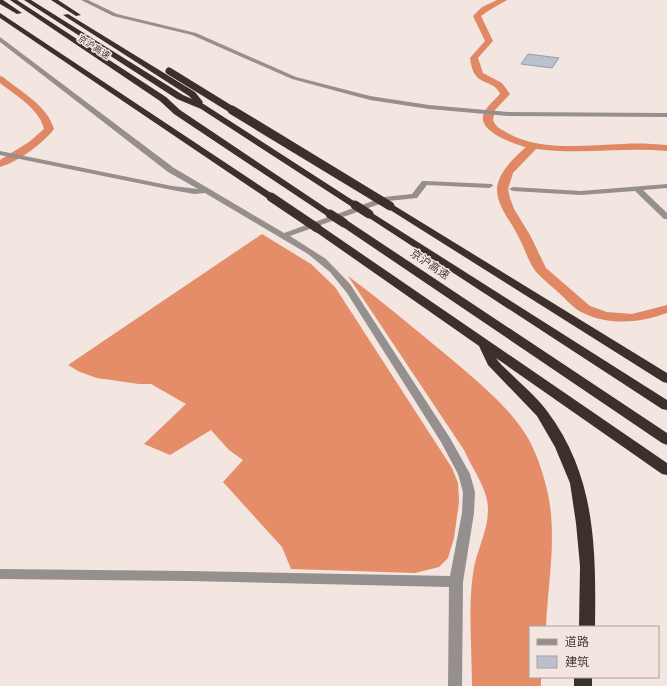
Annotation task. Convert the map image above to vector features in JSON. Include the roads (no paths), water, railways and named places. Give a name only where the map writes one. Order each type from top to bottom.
[{"type":"highway","name":"京沪高速","points":[[12,0],[163,99],[177,112],[662,437]]},
{"type":"highway","name":"京沪高速","points":[[27,0],[180,97],[204,107],[355,206],[667,406]]},
{"type":"highway","points":[[1,1],[26,18]]},
{"type":"highway","name":"京沪高速","points":[[51,2],[192,94],[204,107]]},
{"type":"highway","points":[[51,2],[390,206],[538,300],[667,379]]},
{"type":"highway","points":[[0,15],[317,228],[666,470]]},
{"type":"highway","name":"京沪高速","points":[[84,56],[153,102],[177,112]]},
{"type":"highway","points":[[483,343],[492,362],[542,413],[562,447],[574,476],[584,523],[588,566],[587,621]]},
{"type":"street","points":[[84,0],[115,15],[194,34],[273,70],[315,85],[370,98],[405,104],[497,114],[667,115]]},
{"type":"street","points":[[0,38],[171,170],[311,252],[327,263],[339,275],[446,441],[464,474],[469,492],[468,513],[456,582],[455,686]]},
{"type":"street","points":[[0,153],[172,188],[194,192],[207,191]]},
{"type":"street","points":[[283,236],[387,199],[414,196],[422,185],[429,182],[489,186]]},
{"type":"street","points":[[513,189],[567,193],[667,186]]},
{"type":"street","points":[[637,189],[667,217]]},
{"type":"street","points":[[0,574],[188,576],[456,582]]},
{"type":"waterway","points":[[503,0],[485,9],[477,16],[489,41],[474,58],[479,74],[501,87],[505,94],[489,113],[489,123],[494,129],[511,140],[534,146]]},
{"type":"waterway","points":[[0,79],[37,108],[43,115],[49,129],[39,140],[0,164]]},
{"type":"waterway","points":[[534,146],[577,149],[647,146],[667,148]]},
{"type":"waterway","points":[[534,146],[513,166],[504,181],[503,189],[504,198],[508,209],[524,235],[542,271],[585,309],[605,316],[632,318],[649,315],[667,309]]}]
